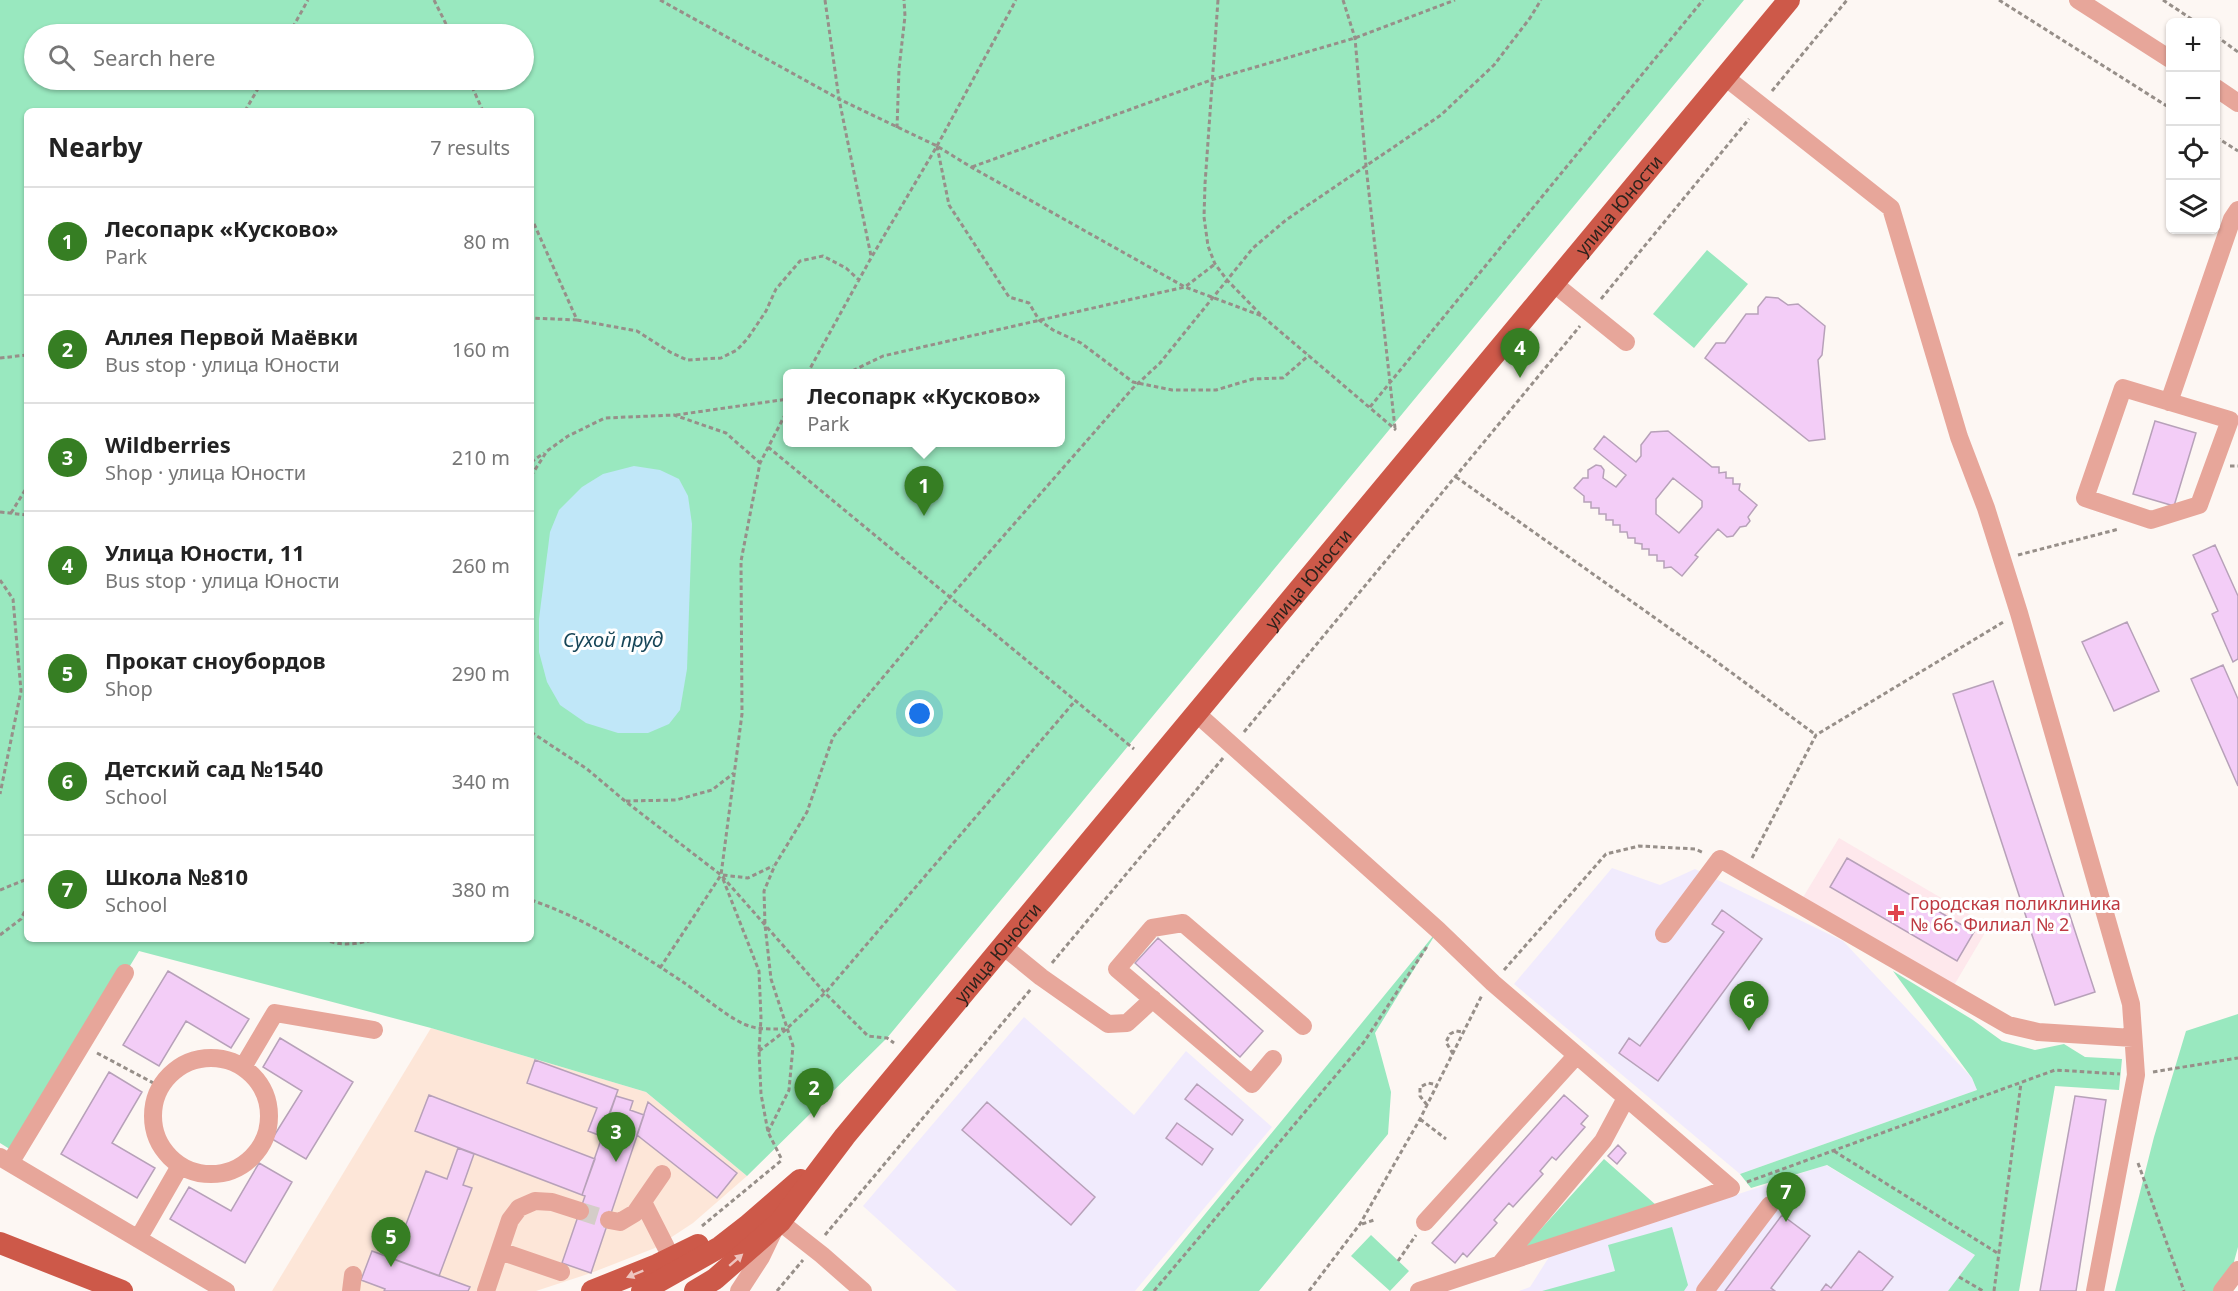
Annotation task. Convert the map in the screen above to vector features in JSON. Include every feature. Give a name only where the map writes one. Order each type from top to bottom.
[{"type":"main road","name":"улица Юности","points":[[695,1291],[715,1279],[778,1225],[827,1158],[1788,0]]},
{"type":"main road","name":"улица Юности","points":[[642,1291],[711,1252],[747,1226],[827,1158]]},
{"type":"main road","points":[[596,1290],[705,1241],[747,1226]]},
{"type":"main road","points":[[0,1243],[122,1291]]},
{"type":"main road","points":[[0,1258],[45,1260]]},
{"type":"street","points":[[2078,0],[2166,56]]},
{"type":"street","points":[[1725,77],[1891,208],[1959,437],[1986,508],[2019,613],[2131,1004],[2136,1075],[2095,1291]]},
{"type":"street","points":[[2220,91],[2238,103]]},
{"type":"street","points":[[2169,402],[2232,219],[2238,210]]},
{"type":"street","points":[[1553,283],[1626,342]]},
{"type":"street","points":[[2123,388],[2169,402],[2230,420],[2199,505],[2151,520],[2085,498],[2123,388]]},
{"type":"street","points":[[1196,713],[1438,930],[1492,983],[1731,1188]]},
{"type":"street","points":[[1664,934],[1720,859],[2007,1025],[2038,1032],[2133,1038]]},
{"type":"street","points":[[1273,1059],[1252,1084],[1117,969],[1152,928],[1183,923],[1303,1026]]},
{"type":"street","points":[[1003,946],[1041,977],[1108,1024],[1127,1023],[1153,999]]},
{"type":"street","points":[[125,973],[82,1045],[5,1160],[226,1291]]},
{"type":"street","points":[[243,1067],[275,1013],[374,1030]]},
{"type":"street","points":[[1425,1222],[1576,1056]]},
{"type":"street","points":[[221,1058],[243,1067],[261,1085],[269,1110],[266,1136],[252,1158],[230,1172],[205,1175],[180,1166],[159,1145],[151,1116],[159,1086],[175,1069],[197,1059],[221,1058]]},
{"type":"street","points":[[1500,1264],[1603,1141],[1626,1098]]},
{"type":"street","points":[[138,1239],[180,1166]]},
{"type":"street","points":[[609,1220],[620,1222],[635,1213],[662,1174]]},
{"type":"street","points":[[1419,1291],[1731,1188]]},
{"type":"street","points":[[486,1291],[510,1220],[519,1208],[535,1201],[552,1202],[580,1211]]},
{"type":"street","points":[[643,1202],[671,1257]]},
{"type":"street","points":[[1705,1291],[1770,1205]]},
{"type":"street","points":[[738,1291],[762,1257],[778,1225],[813,1249],[863,1291]]},
{"type":"street","points":[[500,1251],[561,1272]]},
{"type":"street","points":[[2222,1291],[2238,1270]]},
{"type":"path","points":[[295,24],[308,0]]},
{"type":"path","points":[[434,0],[447,24]]},
{"type":"path","points":[[660,0],[839,99],[937,146],[1185,287],[1262,316]]},
{"type":"path","points":[[825,0],[839,99],[871,258]]},
{"type":"path","points":[[897,128],[899,69],[905,15],[904,0]]},
{"type":"path","points":[[810,369],[871,258],[937,146],[1016,0]]},
{"type":"path","points":[[1218,0],[1211,80],[1204,217],[1208,246],[1215,264],[1227,280],[1262,316],[1396,430],[1366,165],[1355,38],[1343,0]]},
{"type":"path","points":[[971,167],[1211,80],[1355,38],[1455,0]]},
{"type":"path","points":[[768,1132],[789,1090],[793,1046],[771,980],[764,891],[775,865],[807,812],[833,737],[951,596],[1139,383],[1160,363],[1253,248],[1286,220],[1441,115],[1494,65],[1530,18],[1540,0]]},
{"type":"path","points":[[1370,407],[1703,0]]},
{"type":"path","points":[[777,1291],[1456,477],[1846,0]]},
{"type":"path","points":[[1999,0],[2166,105]]},
{"type":"path","points":[[2163,0],[2190,18]]},
{"type":"path","points":[[2220,39],[2238,52]]},
{"type":"path","points":[[247,108],[257,90]]},
{"type":"path","points":[[474,90],[482,108]]},
{"type":"path","points":[[2220,140],[2238,151]]},
{"type":"path","points":[[937,146],[949,206],[1009,297],[1029,303],[1039,321],[1081,342],[1133,382],[1172,390],[1216,390],[1253,379],[1283,378],[1309,355]]},
{"type":"path","points":[[534,225],[577,320]]},
{"type":"path","points":[[534,318],[577,320],[637,331],[687,360],[721,358],[737,350],[748,338],[766,311],[776,289],[800,261],[824,256],[846,268],[859,280]]},
{"type":"path","points":[[856,369],[883,356],[1185,287],[1215,264]]},
{"type":"path","points":[[0,358],[24,354]]},
{"type":"path","points":[[534,460],[567,436],[605,418],[674,415],[783,400]]},
{"type":"path","points":[[674,415],[726,433],[760,463]]},
{"type":"path","points":[[660,968],[721,875],[742,714],[741,561],[760,463],[783,418]]},
{"type":"path","points":[[768,447],[1134,749]]},
{"type":"path","points":[[534,471],[548,450]]},
{"type":"path","points":[[1456,477],[1816,735]]},
{"type":"path","points":[[11,513],[24,492]]},
{"type":"path","points":[[0,512],[24,515]]},
{"type":"path","points":[[2002,560],[2151,520]]},
{"type":"path","points":[[0,580],[13,599],[21,691],[0,794]]},
{"type":"path","points":[[1744,873],[1816,735],[2019,613]]},
{"type":"path","points":[[759,1051],[787,1029],[825,993],[1076,701]]},
{"type":"path","points":[[534,734],[586,769],[721,875],[825,993],[868,1036],[887,1038],[894,1043]]},
{"type":"path","points":[[625,801],[675,800],[712,790],[735,772]]},
{"type":"path","points":[[1309,1291],[1360,1224],[1420,1119],[1478,999],[1606,854],[1639,846],[1695,849],[1720,859]]},
{"type":"path","points":[[721,875],[748,879],[775,865]]},
{"type":"path","points":[[721,875],[759,971],[761,1094],[768,1132],[782,1160]]},
{"type":"path","points":[[0,891],[24,880]]},
{"type":"path","points":[[534,901],[562,910],[660,968],[744,1024],[761,1029],[787,1029]]},
{"type":"path","points":[[0,935],[21,919],[24,913]]},
{"type":"path","points":[[1154,1291],[1364,1042],[1438,930]]},
{"type":"path","points":[[330,942],[355,945],[366,942]]},
{"type":"path","points":[[1453,1054],[1446,1042],[1450,1034],[1456,1031],[1462,1032]]},
{"type":"path","points":[[82,1045],[159,1086]]},
{"type":"path","points":[[1731,1188],[2055,1070],[2136,1075],[2238,1058]]},
{"type":"path","points":[[1427,1104],[1420,1096],[1420,1087],[1428,1083],[1438,1084]]},
{"type":"path","points":[[1994,1291],[2021,1083]]},
{"type":"path","points":[[1420,1119],[1446,1139]]},
{"type":"path","points":[[2122,1144],[2133,1146],[2184,1291]]},
{"type":"path","points":[[1834,1151],[1999,1254]]},
{"type":"path","points":[[1360,1224],[1374,1220]]},
{"type":"path","points":[[1398,1261],[1425,1222]]},
{"type":"path","points":[[1959,1277],[1983,1291]]},
{"type":"shaded area","name":"Городская поликлиника № 66. Филиал № 2","points":[[1839,838],[1989,926],[1953,987],[1802,899]]},
{"type":"shaded area","points":[[1612,868],[1660,885],[1695,869],[1843,941],[1972,1078],[1977,1090],[1740,1174],[1514,984]]},
{"type":"shaded area","points":[[1024,1017],[1134,1115],[1186,1051],[1272,1127],[1135,1291],[957,1291],[863,1206]]},
{"type":"shaded area","points":[[431,1028],[646,1092],[747,1176],[693,1223],[655,1248],[536,1291],[272,1291]]},
{"type":"shaded area","points":[[1826,1165],[1975,1255],[1948,1291],[1519,1291],[1530,1287],[1549,1257]]},
{"type":"green space","points":[[0,0],[1744,0],[887,1038],[747,1176],[646,1092],[431,1028],[139,951],[16,1153],[0,1143]]},
{"type":"green space","points":[[1707,250],[1748,284],[1694,348],[1653,314]]},
{"type":"green space","points":[[1438,930],[1375,1033],[1391,1092],[1388,1134],[1259,1291],[1142,1291]]},
{"type":"green space","points":[[1893,971],[1973,1020],[2002,1041],[2035,1050],[2064,1044],[2085,1057],[2122,1059],[2119,1090],[2055,1086],[2019,1291],[1948,1291],[1975,1255],[1827,1165],[1751,1188],[1740,1174],[1977,1090],[1972,1078]]},
{"type":"green space","points":[[2238,1014],[2238,1247],[2226,1291],[2115,1291],[2154,1137],[2186,1031]]},
{"type":"green space","points":[[1604,1159],[1656,1205],[1522,1250]]},
{"type":"green space","points":[[1672,1227],[1688,1285],[1684,1291],[1542,1291],[1615,1271],[1608,1245]]},
{"type":"green space","points":[[1371,1235],[1409,1271],[1390,1291],[1351,1256]]},
{"type":"water","name":"Сухой пруд","points":[[634,466],[660,470],[679,479],[688,496],[692,524],[687,669],[680,710],[669,724],[648,733],[618,733],[586,723],[560,705],[547,682],[539,652],[539,619],[550,532],[559,510],[582,487],[603,474]]},
{"type":"building","points":[[1766,297],[1778,298],[1788,305],[1798,304],[1825,326],[1822,355],[1818,360],[1825,439],[1809,441],[1705,358],[1716,343],[1725,343],[1746,314],[1758,314],[1758,307]]},
{"type":"building","points":[[2155,421],[2196,433],[2174,506],[2133,494]]},
{"type":"building","points":[[1668,431],[1712,467],[1719,467],[1719,473],[1726,472],[1726,478],[1733,478],[1733,484],[1740,484],[1739,490],[1757,505],[1748,517],[1750,521],[1746,526],[1740,527],[1733,536],[1727,537],[1718,529],[1695,555],[1698,557],[1682,576],[1671,567],[1664,568],[1664,561],[1657,561],[1657,555],[1649,555],[1649,549],[1642,549],[1642,544],[1635,543],[1635,538],[1628,538],[1627,532],[1620,532],[1620,525],[1613,525],[1613,520],[1606,520],[1606,514],[1599,514],[1599,508],[1591,508],[1591,502],[1584,502],[1584,496],[1574,488],[1583,478],[1588,478],[1588,470],[1596,465],[1601,466],[1604,470],[1603,478],[1616,487],[1626,475],[1594,449],[1604,436],[1636,462],[1641,456],[1641,445],[1651,432]],"holes":[[[1673,478],[1702,501],[1702,507],[1679,533],[1656,514],[1656,499]]]},
{"type":"building","points":[[2215,545],[2238,596],[2238,659],[2233,662],[2212,614],[2218,611],[2193,555]]},
{"type":"building","points":[[2127,622],[2159,691],[2114,711],[2082,642]]},
{"type":"building","points":[[2223,665],[2238,699],[2238,786],[2191,679]]},
{"type":"building","points":[[1993,681],[2095,992],[2055,1005],[1953,694]]},
{"type":"building","points":[[1847,858],[1974,932],[1957,961],[1830,887]]},
{"type":"building","points":[[1722,910],[1762,939],[1658,1081],[1619,1053],[1629,1038],[1640,1046],[1724,932],[1712,924]]},
{"type":"building","points":[[1158,938],[1263,1031],[1240,1057],[1135,963]]},
{"type":"building","points":[[168,971],[249,1019],[231,1048],[186,1021],[159,1066],[123,1045]]},
{"type":"building","points":[[280,1038],[353,1082],[306,1159],[272,1139],[302,1091],[263,1067]]},
{"type":"building","points":[[535,1060],[618,1090],[601,1136],[588,1131],[597,1108],[527,1083]]},
{"type":"building","points":[[109,1072],[142,1092],[112,1143],[155,1168],[137,1198],[61,1154]]},
{"type":"building","points":[[1197,1084],[1243,1120],[1232,1135],[1185,1099]]},
{"type":"building","points":[[429,1095],[595,1159],[582,1195],[415,1131]]},
{"type":"building","points":[[1564,1095],[1588,1116],[1581,1124],[1585,1127],[1556,1160],[1552,1157],[1540,1171],[1543,1174],[1513,1207],[1509,1203],[1494,1220],[1497,1223],[1467,1257],[1463,1253],[1455,1263],[1432,1243]]},
{"type":"building","points":[[616,1096],[633,1101],[630,1110],[644,1115],[591,1273],[562,1263],[585,1196],[582,1195]]},
{"type":"building","points":[[2075,1096],[2106,1100],[2076,1291],[2040,1291]]},
{"type":"building","points":[[648,1102],[737,1173],[717,1198],[637,1135]]},
{"type":"building","points":[[987,1102],[1095,1197],[1071,1225],[962,1130]]},
{"type":"building","points":[[1177,1123],[1213,1149],[1202,1165],[1166,1138]]},
{"type":"building","points":[[1618,1145],[1626,1153],[1617,1164],[1608,1156]]},
{"type":"building","points":[[458,1148],[474,1154],[463,1185],[472,1188],[439,1276],[393,1259],[426,1171],[447,1179]]},
{"type":"building","points":[[259,1163],[292,1182],[245,1263],[170,1219],[189,1187],[231,1211]]},
{"type":"building","points":[[1782,1215],[1810,1236],[1771,1288],[1775,1291],[1725,1291]]},
{"type":"building","points":[[372,1251],[470,1287],[468,1291],[384,1291],[385,1289],[361,1280]]},
{"type":"building","points":[[1859,1251],[1893,1277],[1882,1291],[1821,1291],[1826,1284],[1831,1288]]},
{"type":"tunnel","points":[[580,1211],[609,1220]]},
{"type":"place","name":"Улица Юности, 11","points":[[1520,378]]},
{"type":"place","name":"Лесопарк «Кусково»","points":[[924,516]]},
{"type":"place","name":"Городская поликлиника № 66. Филиал № 2","points":[[1896,913]]},
{"type":"place","name":"Детский сад №1540","points":[[1749,1031]]},
{"type":"place","name":"Аллея Первой Маёвки","points":[[814,1118]]},
{"type":"place","name":"Wildberries","points":[[616,1162]]},
{"type":"place","name":"Школа №810","points":[[1786,1222]]},
{"type":"place","name":"Прокат сноубордов","points":[[391,1267]]}]
